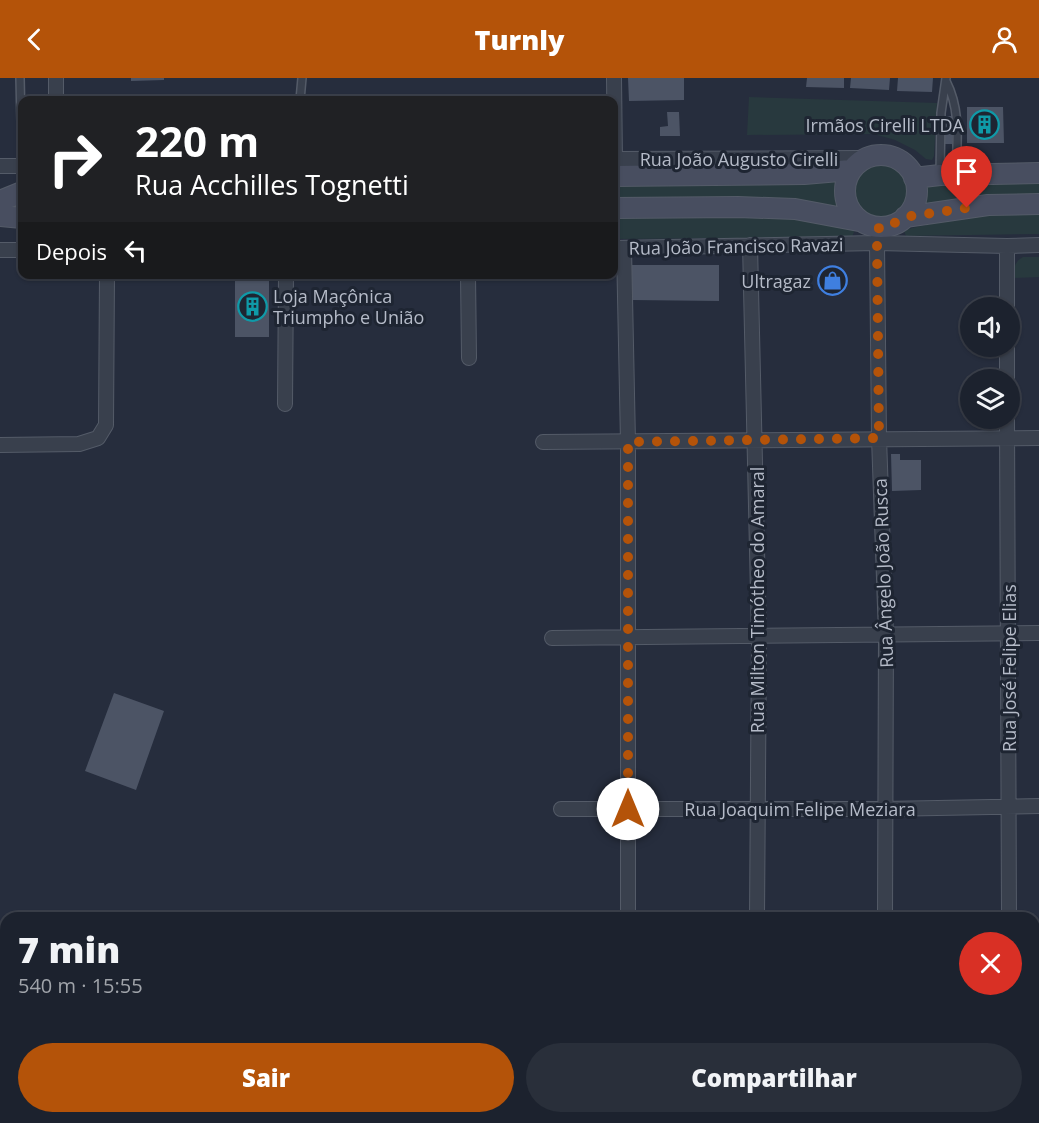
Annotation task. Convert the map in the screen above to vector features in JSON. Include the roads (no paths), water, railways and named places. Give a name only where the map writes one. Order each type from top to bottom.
[{"type":"main road","points":[[618,164],[804,174],[858,164],[876,155],[888,155],[899,160],[908,168],[917,188],[916,199],[912,209],[905,217],[878,235],[869,225],[851,213],[846,202],[844,191],[846,180],[858,164]]},
{"type":"main road","points":[[914,178],[1039,173]]},
{"type":"main road","points":[[0,201],[18,194]]},
{"type":"main road","points":[[905,217],[988,205],[1039,204]]},
{"type":"main road","points":[[618,208],[795,209],[859,220]]},
{"type":"main road","points":[[0,216],[18,218]]},
{"type":"street","points":[[56,78],[56,96]]},
{"type":"street","points":[[614,78],[614,96]]},
{"type":"street","points":[[0,166],[18,166]]},
{"type":"street","name":"Rua João Francisco Ravazi","points":[[619,248],[750,245],[878,235],[1007,246],[1039,245]]},
{"type":"street","name":"Rua Ângelo João Rusca","points":[[878,235],[879,438],[886,635],[885,912]]},
{"type":"street","name":"Rua Milton Timótheo do Amaral","points":[[750,245],[759,637],[757,912]]},
{"type":"street","points":[[1007,246],[1007,297]]},
{"type":"street","points":[[619,248],[628,442],[628,912]]},
{"type":"street","points":[[0,250],[18,249]]},
{"type":"street","points":[[0,445],[79,444],[98,438],[106,425],[107,279]]},
{"type":"street","points":[[285,404],[286,279]]},
{"type":"street","points":[[468,279],[469,358]]},
{"type":"street","name":"Rua José Felipe Elias","points":[[1007,429],[1009,912]]},
{"type":"street","points":[[543,442],[1039,438]]},
{"type":"street","points":[[552,638],[1039,633]]},
{"type":"street","name":"Rua Joaquim Felipe Meziara","points":[[561,809],[757,810],[1039,806]]},
{"type":"lane","points":[[20,78],[20,96]]},
{"type":"lane","points":[[300,96],[302,78]]},
{"type":"lane","points":[[946,79],[954,96],[957,112],[948,175]]},
{"type":"lane","points":[[946,79],[941,113],[948,175]]},
{"type":"place","name":"Irmãos Cirelli LTDA","points":[[985,125]]},
{"type":"place","name":"Ultragaz","points":[[832,281]]},
{"type":"place","name":"Loja Maçônica Triumpho e União","points":[[252,306]]}]
